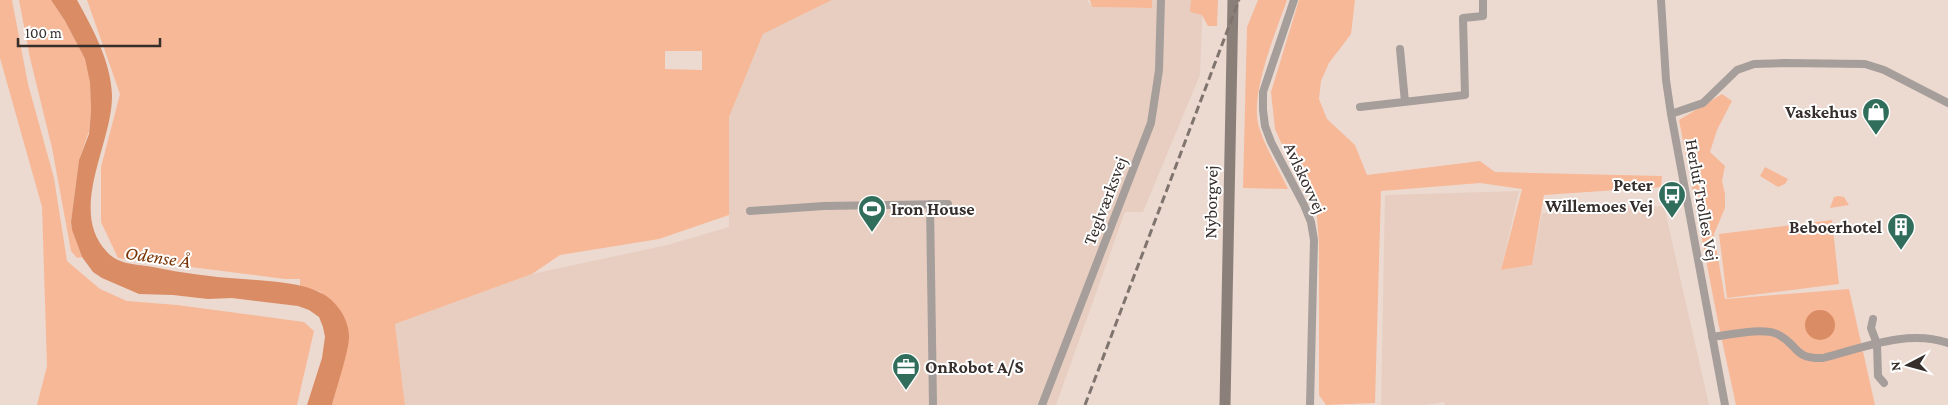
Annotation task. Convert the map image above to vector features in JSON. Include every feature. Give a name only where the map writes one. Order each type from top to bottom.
[{"type":"main road","name":"Nyborgvej","points":[[1224,405],[1234,0]]},
{"type":"street","name":"Teglværksvej","points":[[1042,405],[1151,123],[1159,70],[1161,0]]},
{"type":"street","name":"Avlskovvej","points":[[1294,0],[1263,92],[1263,110],[1265,126],[1304,205],[1311,222],[1314,240],[1310,405]]},
{"type":"street","points":[[1360,107],[1465,95],[1463,18],[1483,16],[1483,0]]},
{"type":"street","name":"Herluf Trolles Vej","points":[[1661,0],[1666,80],[1671,114],[1725,405]]},
{"type":"street","points":[[1400,49],[1404,102]]},
{"type":"street","points":[[1671,114],[1702,103],[1737,70],[1754,64],[1865,64],[1884,70],[1948,103]]},
{"type":"street","points":[[930,204],[933,405]]},
{"type":"street","points":[[750,211],[824,206],[948,204]]},
{"type":"street","points":[[1873,319],[1871,328],[1876,344],[1878,376],[1884,383]]},
{"type":"street","points":[[1712,337],[1766,331],[1777,334],[1787,341],[1799,354],[1810,358],[1823,358],[1904,338],[1925,338],[1948,343]]},
{"type":"shaded area","points":[[0,0],[12,0],[28,84],[54,178],[67,261],[100,289],[127,301],[177,305],[304,322],[314,331],[297,405],[37,405],[47,366],[42,207],[0,58]]},
{"type":"shaded area","points":[[19,0],[51,0],[65,21],[85,59],[90,83],[91,111],[89,131],[79,160],[71,222],[82,257],[77,258],[71,251],[52,148],[30,58]]},
{"type":"shaded area","points":[[51,0],[77,0],[105,58],[111,83],[110,114],[91,197],[91,216],[96,235],[107,252],[117,259],[128,263],[220,277],[293,284],[313,289],[327,296],[345,318],[349,332],[346,354],[332,405],[307,405],[322,358],[325,337],[319,317],[309,310],[298,306],[232,298],[208,299],[139,294],[102,278],[93,272],[82,257],[71,222],[79,160],[89,134],[91,111],[90,83],[85,59],[65,21]]},
{"type":"shaded area","points":[[87,0],[832,0],[763,34],[729,117],[729,215],[659,239],[560,255],[532,274],[395,324],[405,405],[332,405],[349,338],[321,292],[300,286],[300,279],[285,279],[118,258],[101,222],[101,167],[120,94]],"holes":[[[665,51],[702,51],[702,70],[665,69]]]},
{"type":"shaded area","points":[[832,0],[1087,0],[1092,7],[1151,8],[1152,0],[1203,0],[1200,75],[1143,212],[1125,212],[1056,405],[405,405],[395,324],[532,274],[667,245],[729,227],[729,117],[763,34]]},
{"type":"shaded area","points":[[1090,0],[1152,0],[1152,8],[1092,7]]},
{"type":"shaded area","points":[[1191,0],[1218,0],[1217,26],[1208,26],[1202,15],[1190,12]]},
{"type":"shaded area","points":[[1258,0],[1287,0],[1265,64],[1258,98],[1257,114],[1259,127],[1265,142],[1288,189],[1243,188],[1247,27]]},
{"type":"shaded area","points":[[1299,0],[1355,0],[1351,34],[1329,63],[1321,81],[1319,99],[1327,119],[1355,145],[1367,175],[1480,161],[1495,172],[1662,176],[1661,187],[1544,195],[1532,265],[1501,270],[1522,189],[1480,183],[1381,191],[1375,403],[1326,405],[1319,395],[1319,243],[1316,205],[1293,170],[1275,129],[1271,92]]},
{"type":"shaded area","points":[[1722,94],[1732,101],[1717,130],[1710,152],[1725,166],[1722,181],[1725,194],[1725,208],[1714,234],[1725,299],[1849,289],[1875,405],[1736,405],[1679,120]]},
{"type":"shaded area","points":[[1831,106],[1841,111],[1837,120],[1827,115]]},
{"type":"shaded area","points":[[1765,167],[1788,179],[1785,184],[1778,187],[1760,176]]},
{"type":"shaded area","points":[[1519,191],[1501,270],[1532,265],[1542,213],[1664,206],[1709,405],[1445,405],[1444,402],[1425,405],[1381,405],[1385,195]]},
{"type":"shaded area","points":[[1834,197],[1844,197],[1849,205],[1830,208]]},
{"type":"shaded area","points":[[1832,220],[1839,284],[1727,298],[1719,234]]},
{"type":"shaded area","points":[[1820,310],[1826,311],[1834,319],[1834,331],[1826,339],[1820,340],[1814,339],[1806,331],[1805,325],[1806,319],[1814,311]]},
{"type":"railway","points":[[1085,405],[1239,0]]},
{"type":"place","name":"Vaskehus","points":[[1876,136]]},
{"type":"place","name":"Peter Willemoes Vej","points":[[1672,219]]},
{"type":"place","name":"Iron House","points":[[872,233]]},
{"type":"place","name":"Beboerhotel","points":[[1901,251]]},
{"type":"place","name":"OnRobot A/S","points":[[906,391]]},
{"type":"water label","name":"Odense Å","points":[[158,257]]}]
